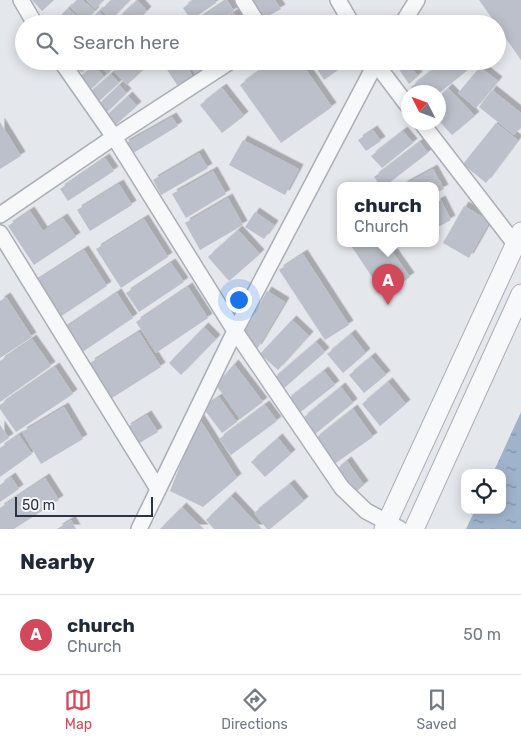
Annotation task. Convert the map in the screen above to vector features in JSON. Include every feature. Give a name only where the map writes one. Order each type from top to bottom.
[{"type":"street","points":[[20,0],[29,15]]},
{"type":"street","points":[[243,0],[252,15]]},
{"type":"street","points":[[338,0],[347,15]]},
{"type":"street","points":[[408,15],[417,0]]},
{"type":"street","points":[[67,70],[114,137],[235,331],[342,488],[366,510],[390,527],[518,238],[428,130]]},
{"type":"street","points":[[0,215],[216,70]]},
{"type":"street","points":[[138,529],[235,331],[371,70]]},
{"type":"street","points":[[381,70],[401,97]]},
{"type":"street","points":[[0,233],[158,488]]},
{"type":"street","points":[[414,529],[521,294]]},
{"type":"water","points":[[521,412],[521,529],[466,529],[473,514],[506,514],[506,469],[495,469]]},
{"type":"building","points":[[32,0],[54,0],[42,11]]},
{"type":"building","points":[[77,0],[83,0],[95,11],[91,15],[79,15],[70,7]]},
{"type":"building","points":[[86,0],[104,0],[95,9]]},
{"type":"building","points":[[111,0],[121,9],[116,15],[106,15],[101,10]]},
{"type":"building","points":[[112,0],[130,0],[122,9]]},
{"type":"building","points":[[137,0],[147,11],[143,15],[135,15],[129,8]]},
{"type":"building","points":[[194,0],[214,0],[216,3],[198,15],[188,15],[183,8]]},
{"type":"building","points":[[227,0],[234,11],[228,15],[204,15]]},
{"type":"building","points":[[252,0],[275,0],[281,9],[270,15],[259,15]]},
{"type":"building","points":[[479,0],[521,0],[521,60],[506,39],[506,15],[490,15]]},
{"type":"building","points":[[68,8],[76,15],[61,15]]},
{"type":"building","points":[[128,8],[135,15],[121,15]]},
{"type":"building","points":[[99,11],[103,15],[95,15]]},
{"type":"building","points":[[88,70],[98,70],[104,77],[88,92],[77,80]]},
{"type":"building","points":[[116,70],[142,71],[127,85],[114,72]]},
{"type":"building","points":[[167,70],[189,70],[194,78],[179,88]]},
{"type":"building","points":[[193,70],[208,70],[198,78]]},
{"type":"building","points":[[261,70],[306,70],[332,107],[281,143],[240,85]]},
{"type":"building","points":[[318,70],[338,70],[324,80]]},
{"type":"building","points":[[399,70],[413,70],[418,76],[409,84]]},
{"type":"building","points":[[433,70],[468,70],[446,88],[446,85],[414,85]]},
{"type":"building","points":[[477,70],[484,70],[498,81],[476,108],[458,93]]},
{"type":"building","points":[[111,74],[119,83],[96,104],[87,95]]},
{"type":"building","points":[[119,85],[127,93],[104,115],[96,107]]},
{"type":"building","points":[[222,88],[244,116],[222,133],[200,105]]},
{"type":"building","points":[[448,88],[475,116],[452,135],[446,129],[446,90]]},
{"type":"building","points":[[492,90],[521,113],[521,126],[514,135],[479,107]]},
{"type":"building","points":[[128,96],[137,106],[112,128],[104,118]]},
{"type":"building","points":[[172,117],[178,126],[130,155],[124,144]]},
{"type":"building","points":[[0,122],[21,156],[0,169]]},
{"type":"building","points":[[496,123],[518,140],[486,183],[463,164]]},
{"type":"building","points":[[373,130],[381,141],[366,151],[358,140]]},
{"type":"building","points":[[403,131],[413,143],[382,168],[371,156]]},
{"type":"building","points":[[243,140],[299,169],[285,195],[229,165]]},
{"type":"building","points":[[420,142],[428,153],[390,182],[378,182],[374,177]]},
{"type":"building","points":[[199,153],[208,168],[161,195],[153,180]]},
{"type":"building","points":[[105,158],[114,171],[68,201],[60,189]]},
{"type":"building","points":[[433,169],[444,189],[439,192],[439,182],[409,182]]},
{"type":"building","points":[[213,171],[226,194],[186,218],[172,194]]},
{"type":"building","points":[[119,184],[132,205],[90,231],[77,210]]},
{"type":"building","points":[[228,198],[243,225],[200,250],[185,223]]},
{"type":"building","points":[[441,200],[451,220],[439,226],[439,201]]},
{"type":"building","points":[[464,206],[490,221],[469,258],[443,243]]},
{"type":"building","points":[[30,211],[43,231],[63,218],[76,237],[34,265],[8,226]]},
{"type":"building","points":[[255,212],[274,225],[264,239],[245,227]]},
{"type":"building","points":[[144,219],[168,257],[121,288],[96,249]]},
{"type":"building","points":[[238,230],[260,254],[229,281],[208,257]]},
{"type":"building","points":[[352,247],[389,247],[410,277],[384,295]]},
{"type":"building","points":[[84,250],[107,286],[57,319],[33,283]]},
{"type":"building","points":[[303,254],[349,325],[325,340],[279,270]]},
{"type":"building","points":[[171,263],[184,282],[139,312],[126,293]]},
{"type":"building","points":[[188,287],[208,318],[156,353],[136,322]]},
{"type":"building","points":[[267,291],[285,302],[257,349],[242,336]]},
{"type":"building","points":[[117,293],[133,318],[78,355],[62,330]]},
{"type":"building","points":[[6,297],[32,337],[0,358],[0,301]]},
{"type":"building","points":[[292,320],[309,336],[278,370],[260,354]]},
{"type":"building","points":[[204,327],[216,339],[181,375],[169,363]]},
{"type":"building","points":[[139,332],[161,367],[112,398],[90,363]]},
{"type":"building","points":[[351,334],[366,353],[343,373],[327,354]]},
{"type":"building","points":[[32,339],[51,366],[0,402],[0,361]]},
{"type":"building","points":[[316,342],[325,352],[282,390],[273,379]]},
{"type":"building","points":[[371,357],[386,375],[364,393],[349,375]]},
{"type":"building","points":[[234,364],[263,402],[240,419],[216,385]]},
{"type":"building","points":[[55,367],[73,394],[16,432],[0,409],[0,405]]},
{"type":"building","points":[[324,371],[335,385],[298,414],[287,400]]},
{"type":"building","points":[[388,382],[406,404],[380,426],[362,404]]},
{"type":"building","points":[[341,387],[353,403],[314,435],[303,418]]},
{"type":"building","points":[[219,397],[237,422],[222,433],[203,408]]},
{"type":"building","points":[[265,405],[277,421],[231,455],[219,439]]},
{"type":"building","points":[[64,407],[83,439],[41,464],[22,432]]},
{"type":"building","points":[[353,409],[373,437],[333,465],[315,439]]},
{"type":"building","points":[[147,415],[158,432],[136,445],[126,428]]},
{"type":"building","points":[[199,418],[237,478],[203,507],[170,491]]},
{"type":"building","points":[[0,425],[9,438],[0,444]]},
{"type":"building","points":[[19,435],[32,454],[0,477],[0,448]]},
{"type":"building","points":[[278,438],[291,454],[265,477],[251,462]]},
{"type":"building","points":[[347,461],[364,485],[353,494],[336,470]]},
{"type":"building","points":[[11,477],[19,489],[0,502],[0,485]]},
{"type":"building","points":[[45,478],[59,500],[14,529],[0,529],[0,508]]},
{"type":"building","points":[[290,484],[304,501],[270,529],[267,529],[254,513]]},
{"type":"building","points":[[231,496],[262,529],[214,529],[206,520]]},
{"type":"building","points":[[182,507],[204,529],[160,529]]},
{"type":"building","points":[[71,520],[76,529],[57,529]]},
{"type":"place","name":"church","points":[[388,305]]}]
